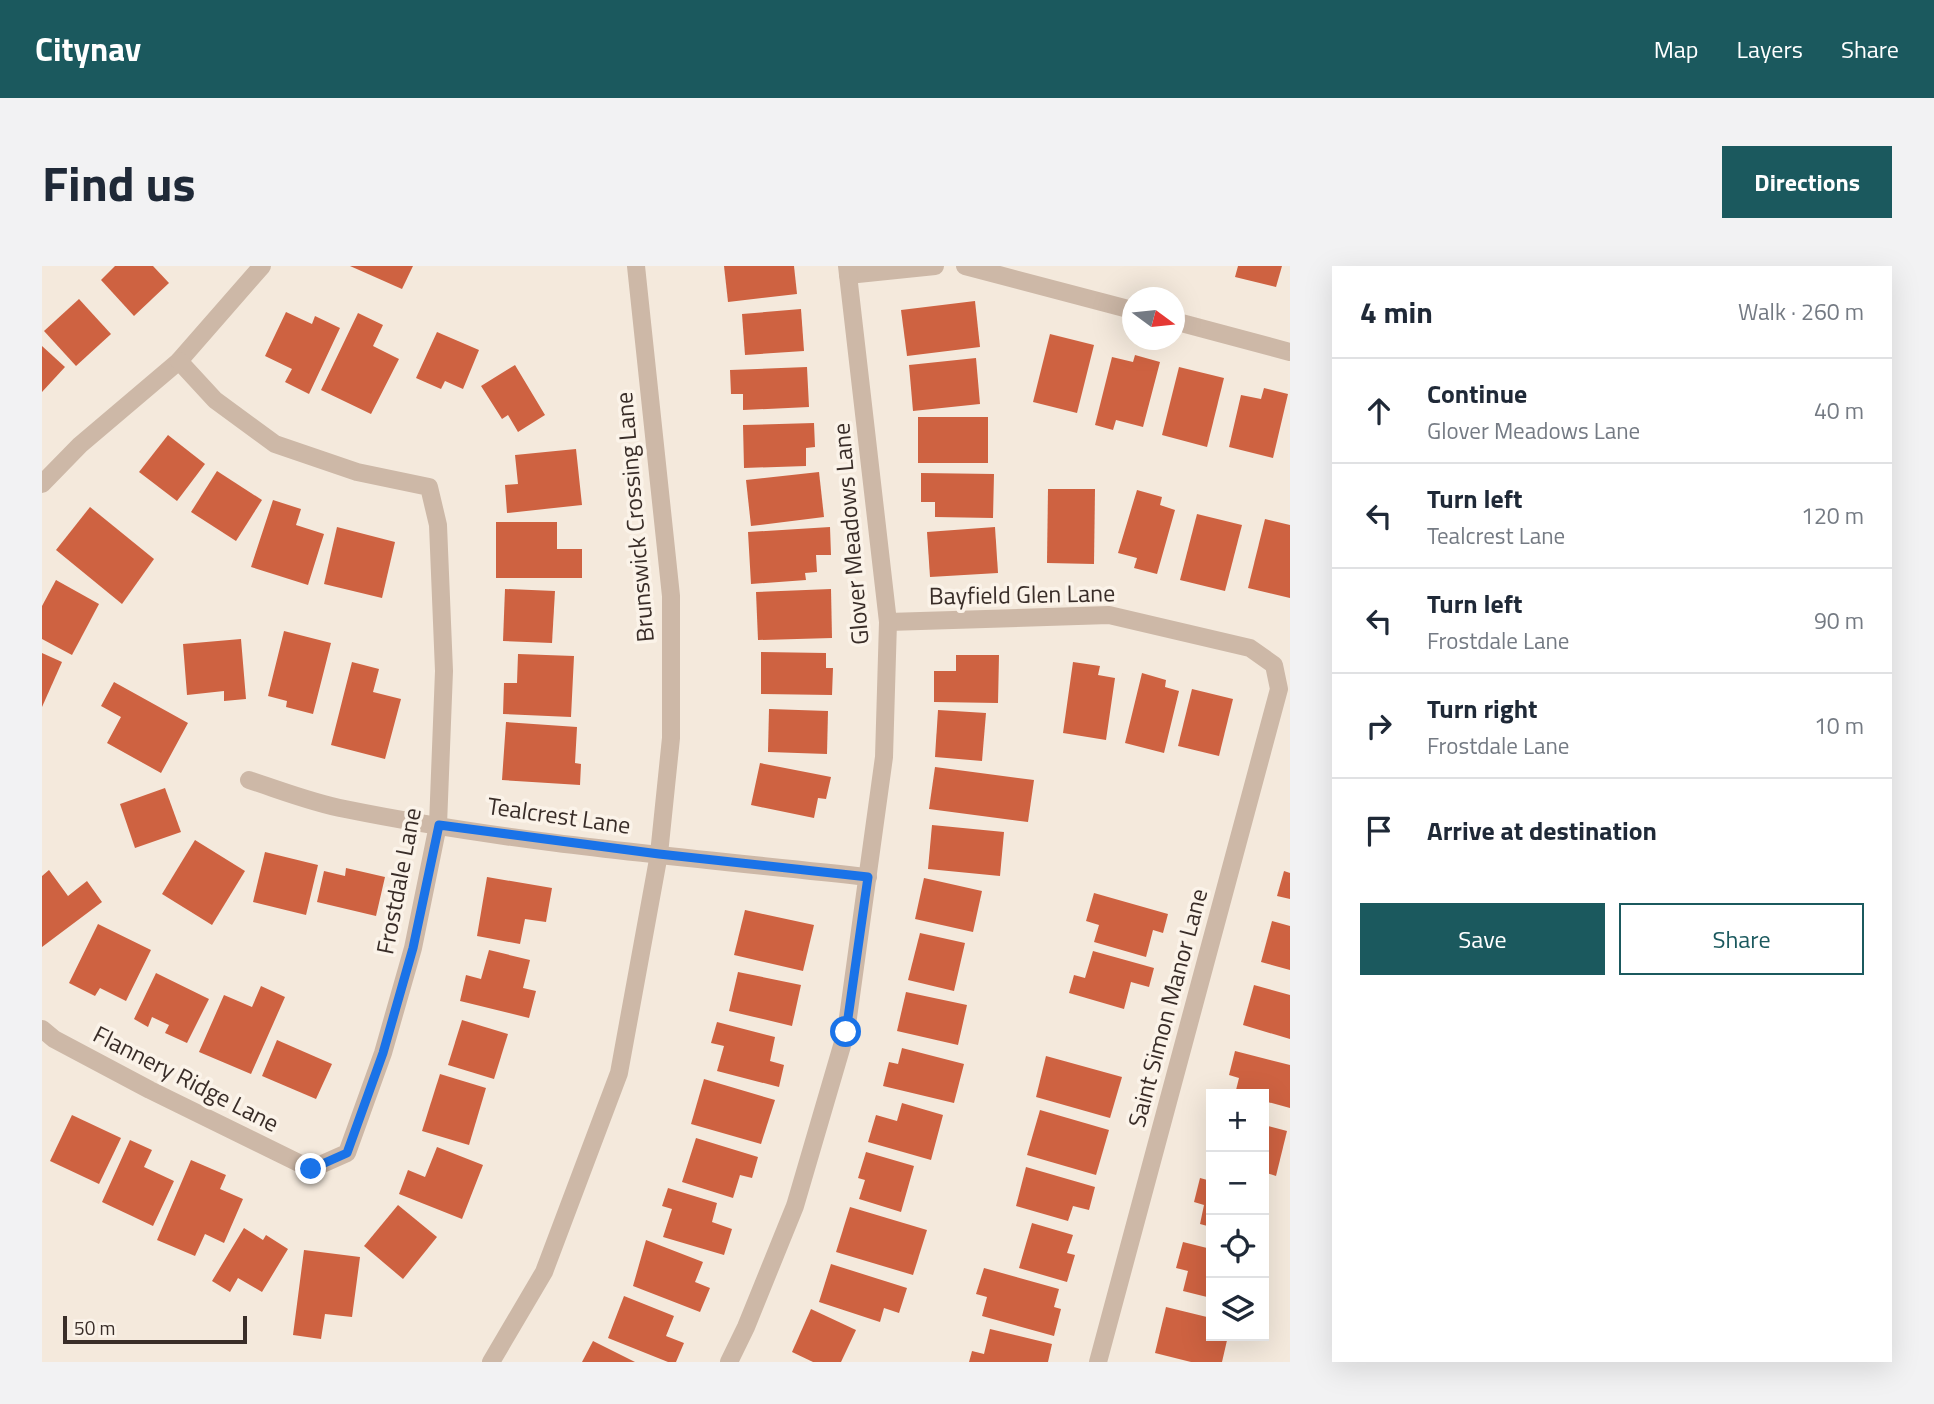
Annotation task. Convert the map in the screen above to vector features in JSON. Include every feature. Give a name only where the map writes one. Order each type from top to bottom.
[{"type":"street","points":[[42,484],[80,445],[179,361],[262,266]]},
{"type":"street","name":"Brunswick Crossing Lane","points":[[491,1362],[544,1272],[619,1073],[659,854],[671,738],[671,596],[636,266]]},
{"type":"street","points":[[848,270],[935,266]]},
{"type":"street","points":[[965,266],[1122,307]]},
{"type":"street","name":"Glover Meadows Lane","points":[[729,1362],[795,1206],[846,1032],[884,757],[888,622],[848,270]]},
{"type":"street","points":[[1185,324],[1290,352]]},
{"type":"street","name":"Frostdale Lane","points":[[179,361],[215,400],[275,444],[357,472],[429,487],[439,525],[444,671],[439,825],[413,948],[383,1053],[347,1153],[311,1169]]},
{"type":"street","name":"Bayfield Glen Lane","points":[[888,622],[1110,615],[1250,648],[1274,666]]},
{"type":"street","name":"Saint Simon Manor Lane","points":[[1098,1362],[1279,689],[1274,666]]},
{"type":"street","name":"Tealcrest Lane","points":[[249,780],[343,809],[439,825],[659,854],[868,877]]},
{"type":"street","name":"Flannery Ridge Lane","points":[[42,1029],[54,1039],[150,1090],[311,1169]]},
{"type":"building","points":[[115,266],[153,266],[169,283],[134,316],[101,280]]},
{"type":"building","points":[[350,266],[413,266],[402,289]]},
{"type":"building","points":[[724,266],[794,266],[797,294],[728,302]]},
{"type":"building","points":[[1238,266],[1282,266],[1276,287],[1235,277]]},
{"type":"building","points":[[79,299],[111,334],[76,366],[44,331]]},
{"type":"building","points":[[975,301],[980,347],[907,356],[901,310]]},
{"type":"building","points":[[801,309],[804,351],[745,355],[742,314]]},
{"type":"building","points":[[286,312],[312,324],[315,316],[340,328],[309,394],[285,382],[292,369],[265,356]]},
{"type":"building","points":[[358,313],[383,325],[373,346],[399,359],[371,414],[321,390]]},
{"type":"building","points":[[437,332],[479,350],[463,389],[445,381],[441,389],[416,378]]},
{"type":"building","points":[[1050,334],[1094,345],[1077,413],[1033,402]]},
{"type":"building","points":[[42,346],[65,367],[42,392]]},
{"type":"building","points":[[1135,355],[1160,362],[1143,427],[1116,420],[1113,430],[1095,425],[1112,357],[1133,362]]},
{"type":"building","points":[[976,358],[980,404],[913,411],[909,365]]},
{"type":"building","points":[[515,365],[545,415],[518,432],[508,415],[502,419],[481,386]]},
{"type":"building","points":[[807,367],[809,407],[743,410],[743,394],[731,394],[730,370]]},
{"type":"building","points":[[1179,367],[1224,378],[1207,447],[1162,435]]},
{"type":"building","points":[[1264,388],[1288,394],[1273,458],[1229,447],[1241,395],[1261,399]]},
{"type":"building","points":[[918,417],[988,417],[988,463],[918,463]]},
{"type":"building","points":[[814,423],[815,447],[806,448],[806,466],[744,468],[743,425]]},
{"type":"building","points":[[168,435],[205,464],[177,501],[139,472]]},
{"type":"building","points":[[576,449],[582,505],[507,513],[505,485],[518,484],[515,455]]},
{"type":"building","points":[[217,471],[262,500],[236,541],[191,512]]},
{"type":"building","points":[[819,472],[824,517],[751,526],[746,480]]},
{"type":"building","points":[[921,473],[994,474],[993,518],[935,517],[935,502],[921,502]]},
{"type":"building","points":[[1048,489],[1095,489],[1094,564],[1047,563]]},
{"type":"building","points":[[1137,490],[1162,497],[1160,505],[1175,510],[1157,574],[1134,568],[1137,558],[1118,553]]},
{"type":"building","points":[[273,500],[301,509],[296,525],[324,534],[308,585],[251,567]]},
{"type":"building","points":[[90,507],[154,559],[122,604],[56,550]]},
{"type":"building","points":[[1197,514],[1242,525],[1225,591],[1180,580]]},
{"type":"building","points":[[1265,519],[1290,525],[1290,598],[1248,588]]},
{"type":"building","points":[[496,522],[557,522],[557,549],[582,549],[582,578],[496,578]]},
{"type":"building","points":[[337,527],[395,542],[382,598],[324,584]]},
{"type":"building","points":[[830,527],[831,555],[816,555],[817,572],[805,573],[806,580],[751,584],[748,532]]},
{"type":"building","points":[[995,527],[998,573],[930,577],[927,532]]},
{"type":"building","points":[[56,580],[99,604],[72,655],[42,639],[42,606]]},
{"type":"building","points":[[505,589],[555,591],[552,643],[503,641]]},
{"type":"building","points":[[831,589],[832,638],[758,640],[756,592]]},
{"type":"building","points":[[284,631],[331,643],[313,714],[286,707],[287,701],[268,696]]},
{"type":"building","points":[[241,639],[246,699],[224,701],[224,691],[187,695],[183,644]]},
{"type":"building","points":[[761,652],[826,653],[826,668],[833,668],[832,695],[761,694]]},
{"type":"building","points":[[42,653],[62,662],[42,707]]},
{"type":"building","points":[[518,654],[574,656],[571,717],[503,714],[504,683],[517,683]]},
{"type":"building","points":[[956,655],[999,655],[998,703],[934,702],[934,671],[956,671]]},
{"type":"building","points":[[352,662],[379,669],[373,692],[401,699],[385,759],[331,745]]},
{"type":"building","points":[[1073,662],[1100,666],[1098,675],[1115,678],[1106,740],[1063,733]]},
{"type":"building","points":[[1142,673],[1166,680],[1165,687],[1179,691],[1164,753],[1125,743]]},
{"type":"building","points":[[114,682],[188,723],[161,773],[107,743],[121,717],[101,706]]},
{"type":"building","points":[[1192,689],[1233,699],[1219,756],[1178,746]]},
{"type":"building","points":[[769,709],[828,711],[827,754],[768,752]]},
{"type":"building","points":[[938,710],[986,713],[982,761],[935,757]]},
{"type":"building","points":[[506,722],[577,727],[575,763],[581,764],[580,785],[502,780]]},
{"type":"building","points":[[760,763],[831,777],[826,799],[818,798],[814,818],[751,805]]},
{"type":"building","points":[[935,767],[1034,780],[1028,822],[929,809]]},
{"type":"building","points":[[165,788],[181,832],[135,848],[120,804]]},
{"type":"building","points":[[932,825],[1004,832],[1000,876],[928,869]]},
{"type":"building","points":[[195,840],[245,871],[212,925],[162,894]]},
{"type":"building","points":[[265,852],[318,865],[306,915],[253,902]]},
{"type":"building","points":[[346,868],[385,877],[376,916],[317,902],[324,871],[345,876]]},
{"type":"building","points":[[49,870],[68,896],[87,881],[102,902],[42,947],[42,876]]},
{"type":"building","points":[[1284,871],[1290,873],[1290,899],[1277,896]]},
{"type":"building","points":[[487,877],[552,888],[546,922],[525,919],[520,944],[477,936]]},
{"type":"building","points":[[924,878],[982,891],[973,932],[915,919]]},
{"type":"building","points":[[1094,893],[1168,914],[1163,933],[1153,930],[1146,957],[1094,942],[1099,925],[1086,921]]},
{"type":"building","points":[[745,910],[814,925],[803,971],[734,955]]},
{"type":"building","points":[[1272,921],[1290,926],[1290,970],[1261,962]]},
{"type":"building","points":[[98,924],[151,950],[126,1001],[100,988],[95,996],[69,983]]},
{"type":"building","points":[[920,933],[965,943],[954,991],[908,980]]},
{"type":"building","points":[[489,950],[530,960],[523,988],[536,991],[529,1018],[460,1001],[466,975],[481,979]]},
{"type":"building","points":[[1093,951],[1154,968],[1149,987],[1131,982],[1124,1009],[1069,993],[1074,975],[1085,978]]},
{"type":"building","points":[[738,972],[801,985],[792,1026],[729,1011]]},
{"type":"building","points":[[156,973],[209,999],[187,1043],[165,1033],[169,1025],[152,1017],[148,1027],[134,1019]]},
{"type":"building","points":[[1254,985],[1290,995],[1290,1039],[1243,1025]]},
{"type":"building","points":[[261,986],[285,997],[251,1074],[199,1052],[224,995],[252,1007]]},
{"type":"building","points":[[906,992],[967,1005],[958,1045],[897,1031]]},
{"type":"building","points":[[462,1020],[508,1034],[494,1079],[448,1065]]},
{"type":"building","points":[[717,1022],[775,1037],[770,1061],[784,1065],[779,1087],[717,1071],[724,1046],[711,1043]]},
{"type":"building","points":[[277,1040],[332,1064],[316,1099],[262,1076]]},
{"type":"building","points":[[902,1048],[964,1064],[954,1103],[883,1086],[889,1062],[898,1064]]},
{"type":"building","points":[[1235,1051],[1290,1065],[1290,1108],[1269,1102],[1269,1089],[1236,1089],[1239,1078],[1229,1075]]},
{"type":"building","points":[[1046,1056],[1122,1077],[1110,1118],[1036,1097]]},
{"type":"building","points":[[440,1074],[486,1088],[469,1145],[422,1131]]},
{"type":"building","points":[[704,1079],[775,1100],[761,1144],[691,1124]]},
{"type":"building","points":[[902,1103],[943,1115],[931,1160],[868,1142],[876,1115],[897,1121]]},
{"type":"building","points":[[1040,1110],[1109,1130],[1096,1175],[1027,1155]]},
{"type":"building","points":[[72,1115],[121,1138],[99,1184],[50,1161]]},
{"type":"building","points":[[1269,1126],[1287,1131],[1276,1176],[1269,1174]]},
{"type":"building","points":[[696,1138],[758,1157],[752,1178],[740,1175],[733,1198],[682,1182]]},
{"type":"building","points":[[130,1140],[152,1150],[144,1167],[174,1181],[153,1226],[102,1202]]},
{"type":"building","points":[[437,1147],[483,1165],[462,1219],[399,1194],[408,1170],[425,1177]]},
{"type":"building","points":[[866,1152],[914,1166],[901,1212],[859,1199],[865,1180],[858,1178]]},
{"type":"building","points":[[191,1160],[226,1175],[220,1189],[243,1199],[224,1243],[205,1234],[195,1256],[157,1240]]},
{"type":"building","points":[[1026,1167],[1095,1187],[1089,1210],[1073,1206],[1068,1221],[1016,1206]]},
{"type":"building","points":[[1200,1178],[1206,1180],[1206,1226],[1200,1224],[1204,1205],[1194,1202]]},
{"type":"building","points":[[668,1188],[717,1203],[712,1222],[732,1229],[724,1255],[663,1237],[672,1209],[662,1206]]},
{"type":"building","points":[[398,1205],[437,1237],[403,1279],[364,1246]]},
{"type":"building","points":[[850,1207],[927,1230],[913,1275],[836,1252]]},
{"type":"building","points":[[1032,1223],[1073,1235],[1067,1253],[1075,1255],[1067,1282],[1019,1268]]},
{"type":"building","points":[[244,1228],[263,1240],[266,1235],[288,1249],[262,1292],[238,1278],[230,1292],[212,1281]]},
{"type":"building","points":[[646,1240],[703,1262],[695,1282],[710,1288],[700,1312],[633,1286]]},
{"type":"building","points":[[1183,1242],[1206,1248],[1206,1297],[1183,1291],[1188,1271],[1176,1268]]},
{"type":"building","points":[[304,1250],[360,1257],[352,1317],[325,1314],[321,1339],[293,1335]]},
{"type":"building","points":[[831,1264],[907,1288],[899,1313],[884,1308],[880,1322],[819,1302]]},
{"type":"building","points":[[984,1268],[1059,1289],[1054,1307],[1061,1309],[1054,1336],[982,1316],[987,1297],[976,1294]]},
{"type":"building","points":[[624,1296],[674,1316],[666,1336],[684,1343],[676,1362],[668,1362],[608,1338]]},
{"type":"building","points":[[1166,1307],[1206,1317],[1206,1341],[1227,1341],[1222,1362],[1191,1362],[1155,1353]]},
{"type":"building","points":[[811,1309],[856,1330],[841,1362],[813,1362],[792,1352]]},
{"type":"building","points":[[990,1329],[1052,1344],[1048,1362],[969,1362],[972,1351],[984,1354]]},
{"type":"building","points":[[593,1341],[635,1362],[582,1362]]},
{"type":"route","points":[[311,1169],[347,1153],[383,1053],[413,948],[439,825],[659,854],[868,877],[846,1032]]}]
